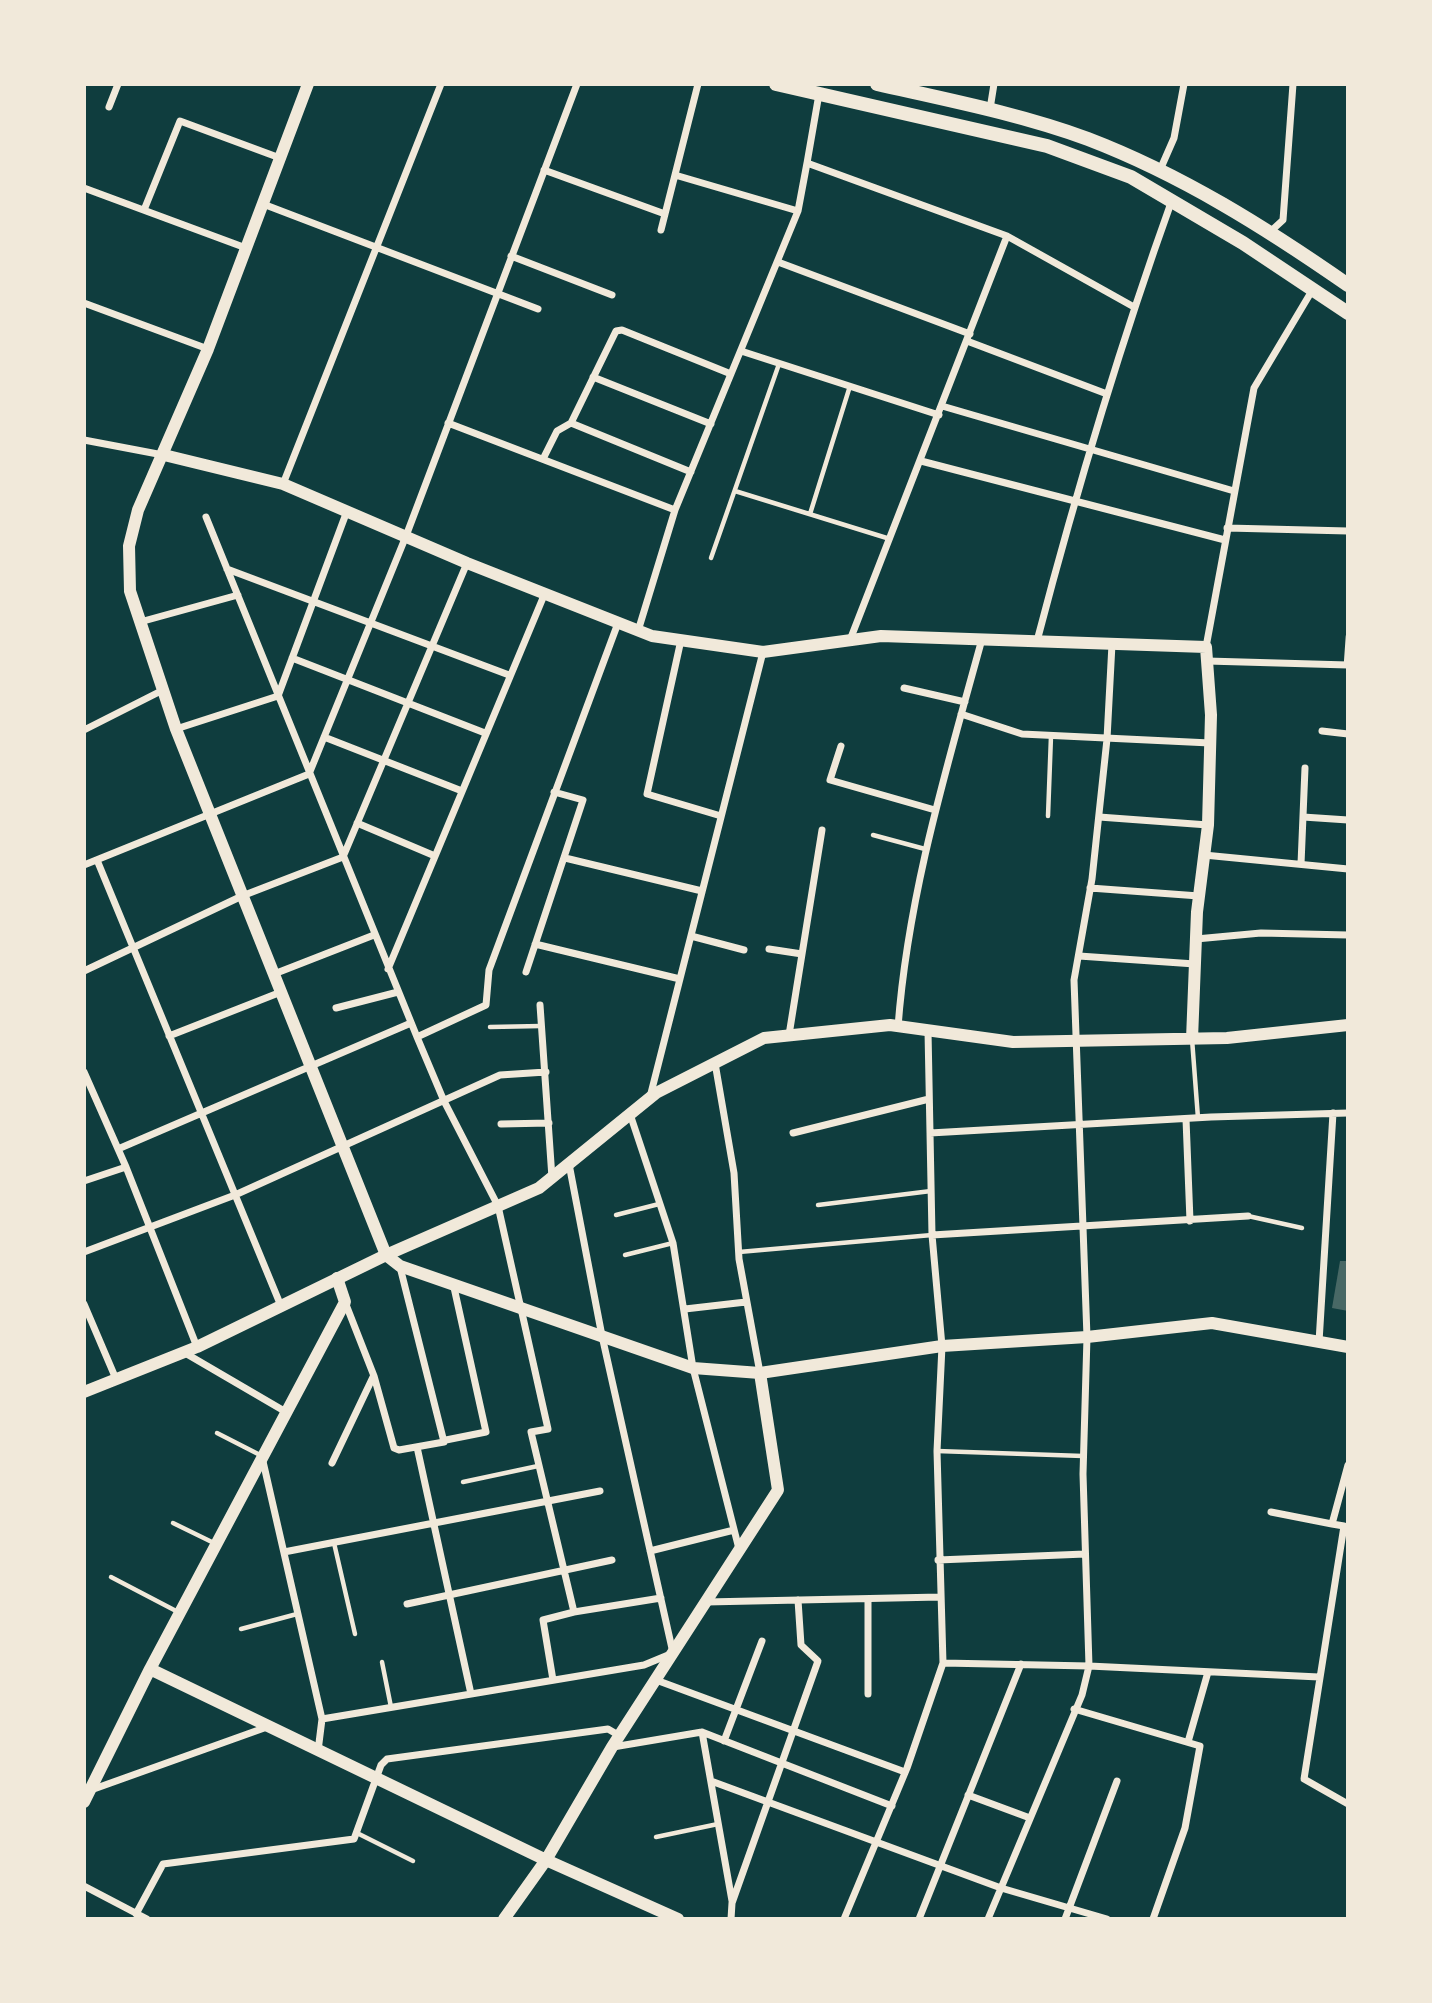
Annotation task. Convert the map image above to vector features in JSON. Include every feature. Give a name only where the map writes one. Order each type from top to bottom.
[{"type":"main road","points":[[776,84],[1047,146],[1131,177],[1172,199],[1348,313]]},
{"type":"main road","points":[[877,84],[990,109],[1087,139],[1160,170],[1271,232],[1348,285]]},
{"type":"street","points":[[109,107],[118,84]]},
{"type":"street","points":[[308,84],[208,349],[138,510],[129,546],[130,591],[176,729],[386,1255],[400,1266],[693,1368],[760,1374],[942,1346],[1087,1337],[1212,1323],[1348,1347]]},
{"type":"street","points":[[283,484],[442,84]]},
{"type":"street","points":[[84,865],[309,774],[406,536],[577,84]]},
{"type":"street","points":[[661,230],[698,84]]},
{"type":"street","points":[[990,109],[994,84]]},
{"type":"street","points":[[1160,170],[1174,138],[1184,84]]},
{"type":"street","points":[[1271,232],[1283,220],[1293,84]]},
{"type":"street","points":[[638,631],[675,510],[798,211],[819,94]]},
{"type":"street","points":[[144,210],[180,121],[280,158]]},
{"type":"street","points":[[807,163],[1007,236],[1134,307]]},
{"type":"street","points":[[544,170],[665,214]]},
{"type":"street","points":[[675,175],[798,211]]},
{"type":"street","points":[[84,188],[246,248]]},
{"type":"street","points":[[1037,641],[1090,447],[1134,307],[1172,199]]},
{"type":"street","points":[[263,204],[538,309]]},
{"type":"street","points":[[849,640],[943,406],[1007,236]]},
{"type":"street","points":[[511,256],[612,295]]},
{"type":"street","points":[[778,262],[1107,394]]},
{"type":"street","points":[[1192,1039],[1199,896],[1208,825],[1210,743],[1206,654],[1254,388],[1314,289]]},
{"type":"street","points":[[84,303],[208,349]]},
{"type":"street","points":[[543,459],[557,431],[571,424],[612,334],[622,330],[732,374]]},
{"type":"street","points":[[741,351],[939,415]]},
{"type":"street","points":[[593,377],[711,424]]},
{"type":"street","points":[[943,406],[1234,491]]},
{"type":"street","points":[[448,423],[675,510]]},
{"type":"street","points":[[571,424],[691,472]]},
{"type":"street","points":[[84,440],[163,455],[283,484],[467,563],[638,631],[681,640],[764,652],[881,636],[1037,641],[1112,644],[1347,665]]},
{"type":"street","points":[[921,461],[1225,540]]},
{"type":"street","points":[[278,696],[347,511]]},
{"type":"street","points":[[206,517],[388,969],[444,1101],[498,1206],[548,1429],[531,1432],[575,1612]]},
{"type":"street","points":[[1227,528],[1348,531]]},
{"type":"street","points":[[84,971],[242,896],[343,857],[467,563]]},
{"type":"street","points":[[227,569],[509,675]]},
{"type":"street","points":[[388,969],[545,593]]},
{"type":"street","points":[[140,622],[238,595]]},
{"type":"street","points":[[417,1037],[486,1005],[489,970],[618,623]]},
{"type":"street","points":[[898,1027],[901,977],[925,849],[982,639]]},
{"type":"street","points":[[681,640],[647,794],[722,816]]},
{"type":"street","points":[[988,1919],[1082,1695],[1089,1666],[1083,1456],[1087,1337],[1074,980],[1090,888],[1107,739],[1112,644]]},
{"type":"street","points":[[650,1098],[764,652]]},
{"type":"street","points":[[292,658],[485,733]]},
{"type":"street","points":[[904,688],[965,702]]},
{"type":"street","points":[[84,730],[163,690]]},
{"type":"street","points":[[176,729],[278,696]]},
{"type":"street","points":[[961,714],[1022,734],[1210,743]]},
{"type":"street","points":[[1322,732],[1348,734]]},
{"type":"street","points":[[324,737],[462,792]]},
{"type":"street","points":[[841,746],[830,780],[935,810]]},
{"type":"street","points":[[1301,864],[1305,768]]},
{"type":"street","points":[[526,972],[583,800],[554,792]]},
{"type":"street","points":[[1098,817],[1208,825]]},
{"type":"street","points":[[1303,817],[1348,820]]},
{"type":"street","points":[[357,823],[435,856]]},
{"type":"street","points":[[789,1035],[822,830]]},
{"type":"street","points":[[1204,855],[1348,869]]},
{"type":"street","points":[[565,858],[702,891]]},
{"type":"street","points":[[97,860],[282,1307]]},
{"type":"street","points":[[1090,888],[1199,896]]},
{"type":"street","points":[[1196,939],[1261,933],[1348,934]]},
{"type":"street","points":[[274,974],[374,934]]},
{"type":"street","points":[[691,936],[744,950]]},
{"type":"street","points":[[535,944],[680,979]]},
{"type":"street","points":[[769,949],[802,954]]},
{"type":"street","points":[[1079,956],[1195,964]]},
{"type":"street","points":[[169,1036],[281,992]]},
{"type":"street","points":[[336,1008],[398,992]]},
{"type":"street","points":[[540,1005],[551,1178]]},
{"type":"street","points":[[118,1149],[411,1023]]},
{"type":"street","points":[[84,1392],[184,1353],[386,1255],[539,1188],[650,1098],[764,1038],[898,1027],[1013,1042],[1192,1039],[1348,1025]]},
{"type":"street","points":[[845,1919],[905,1772],[943,1663],[937,1451],[942,1346],[932,1235],[928,1031]]},
{"type":"street","points":[[504,1919],[546,1860],[616,1742],[778,1490],[738,1253],[734,1173],[715,1063]]},
{"type":"street","points":[[84,1072],[126,1167],[197,1347]]},
{"type":"street","points":[[84,1252],[234,1195],[500,1075],[546,1072]]},
{"type":"street","points":[[793,1133],[929,1099]]},
{"type":"street","points":[[1319,1342],[1333,1113]]},
{"type":"street","points":[[930,1133],[1186,1118],[1348,1113]]},
{"type":"street","points":[[630,1114],[673,1243],[693,1368],[739,1550]]},
{"type":"street","points":[[1186,1118],[1190,1221]]},
{"type":"street","points":[[500,1124],[548,1122]]},
{"type":"street","points":[[569,1164],[602,1336],[673,1653]]},
{"type":"street","points":[[84,1181],[126,1167]]},
{"type":"street","points":[[932,1235],[1248,1216]]},
{"type":"street","points":[[400,1266],[446,1440]]},
{"type":"street","points":[[337,1278],[374,1376],[394,1448],[417,1447],[486,1432],[453,1283]]},
{"type":"street","points":[[86,1795],[345,1302]]},
{"type":"street","points":[[685,1309],[746,1302]]},
{"type":"street","points":[[84,1304],[116,1380]]},
{"type":"street","points":[[184,1353],[286,1412]]},
{"type":"street","points":[[332,1463],[374,1376]]},
{"type":"street","points":[[417,1447],[471,1694]]},
{"type":"street","points":[[262,1456],[322,1719],[318,1751]]},
{"type":"street","points":[[1332,1524],[1348,1465]]},
{"type":"street","points":[[284,1552],[600,1492]]},
{"type":"street","points":[[1271,1511],[1344,1527],[1304,1779],[1348,1804]]},
{"type":"street","points":[[650,1551],[734,1531]]},
{"type":"street","points":[[938,1560],[1085,1554]]},
{"type":"street","points":[[407,1604],[612,1560]]},
{"type":"street","points":[[1337,1564],[1348,1567]]},
{"type":"street","points":[[706,1602],[940,1597]]},
{"type":"street","points":[[553,1680],[543,1620],[661,1598]]},
{"type":"street","points":[[868,1598],[868,1694]]},
{"type":"street","points":[[732,1903],[818,1661],[801,1645],[797,1600]]},
{"type":"street","points":[[724,1741],[762,1641]]},
{"type":"street","points":[[322,1719],[644,1665],[673,1653]]},
{"type":"street","points":[[943,1663],[1089,1666],[1320,1677]]},
{"type":"street","points":[[919,1919],[1020,1664]]},
{"type":"street","points":[[150,1669],[546,1860],[678,1919]]},
{"type":"street","points":[[1188,1742],[1208,1672]]},
{"type":"street","points":[[656,1680],[905,1772]]},
{"type":"street","points":[[1074,1709],[1200,1746],[1185,1828],[1153,1919]]},
{"type":"street","points":[[86,1795],[267,1727]]},
{"type":"street","points":[[136,1914],[163,1864],[354,1839],[381,1765],[387,1759],[608,1729],[616,1742]]},
{"type":"street","points":[[616,1742],[702,1732],[891,1806]]},
{"type":"street","points":[[702,1732],[732,1903],[731,1919]]},
{"type":"street","points":[[711,1781],[1001,1888],[1107,1919]]},
{"type":"street","points":[[1065,1919],[1117,1781]]},
{"type":"street","points":[[968,1795],[1030,1818]]},
{"type":"street","points":[[84,1886],[147,1919]]},
{"type":"lane","points":[[711,558],[779,364]]},
{"type":"lane","points":[[810,514],[850,386]]},
{"type":"lane","points":[[735,491],[890,539]]},
{"type":"lane","points":[[1347,665],[1348,636]]},
{"type":"lane","points":[[1048,816],[1051,736]]},
{"type":"lane","points":[[873,835],[925,849]]},
{"type":"lane","points":[[490,1027],[542,1026]]},
{"type":"lane","points":[[1192,1039],[1199,1118]]},
{"type":"lane","points":[[818,1205],[931,1191]]},
{"type":"lane","points":[[616,1215],[660,1204]]},
{"type":"lane","points":[[1248,1216],[1303,1228]]},
{"type":"lane","points":[[738,1253],[932,1235]]},
{"type":"lane","points":[[625,1255],[673,1243]]},
{"type":"lane","points":[[217,1433],[262,1456]]},
{"type":"lane","points":[[937,1451],[1083,1456]]},
{"type":"lane","points":[[463,1482],[539,1466]]},
{"type":"lane","points":[[173,1523],[216,1544]]},
{"type":"lane","points":[[334,1543],[355,1634]]},
{"type":"lane","points":[[111,1577],[180,1613]]},
{"type":"lane","points":[[241,1629],[298,1614]]},
{"type":"lane","points":[[382,1662],[391,1707]]},
{"type":"lane","points":[[656,1837],[719,1824]]},
{"type":"lane","points":[[356,1833],[413,1861]]},
{"type":"building","points":[[1340,1261],[1348,1261],[1348,1311],[1332,1308]]}]
